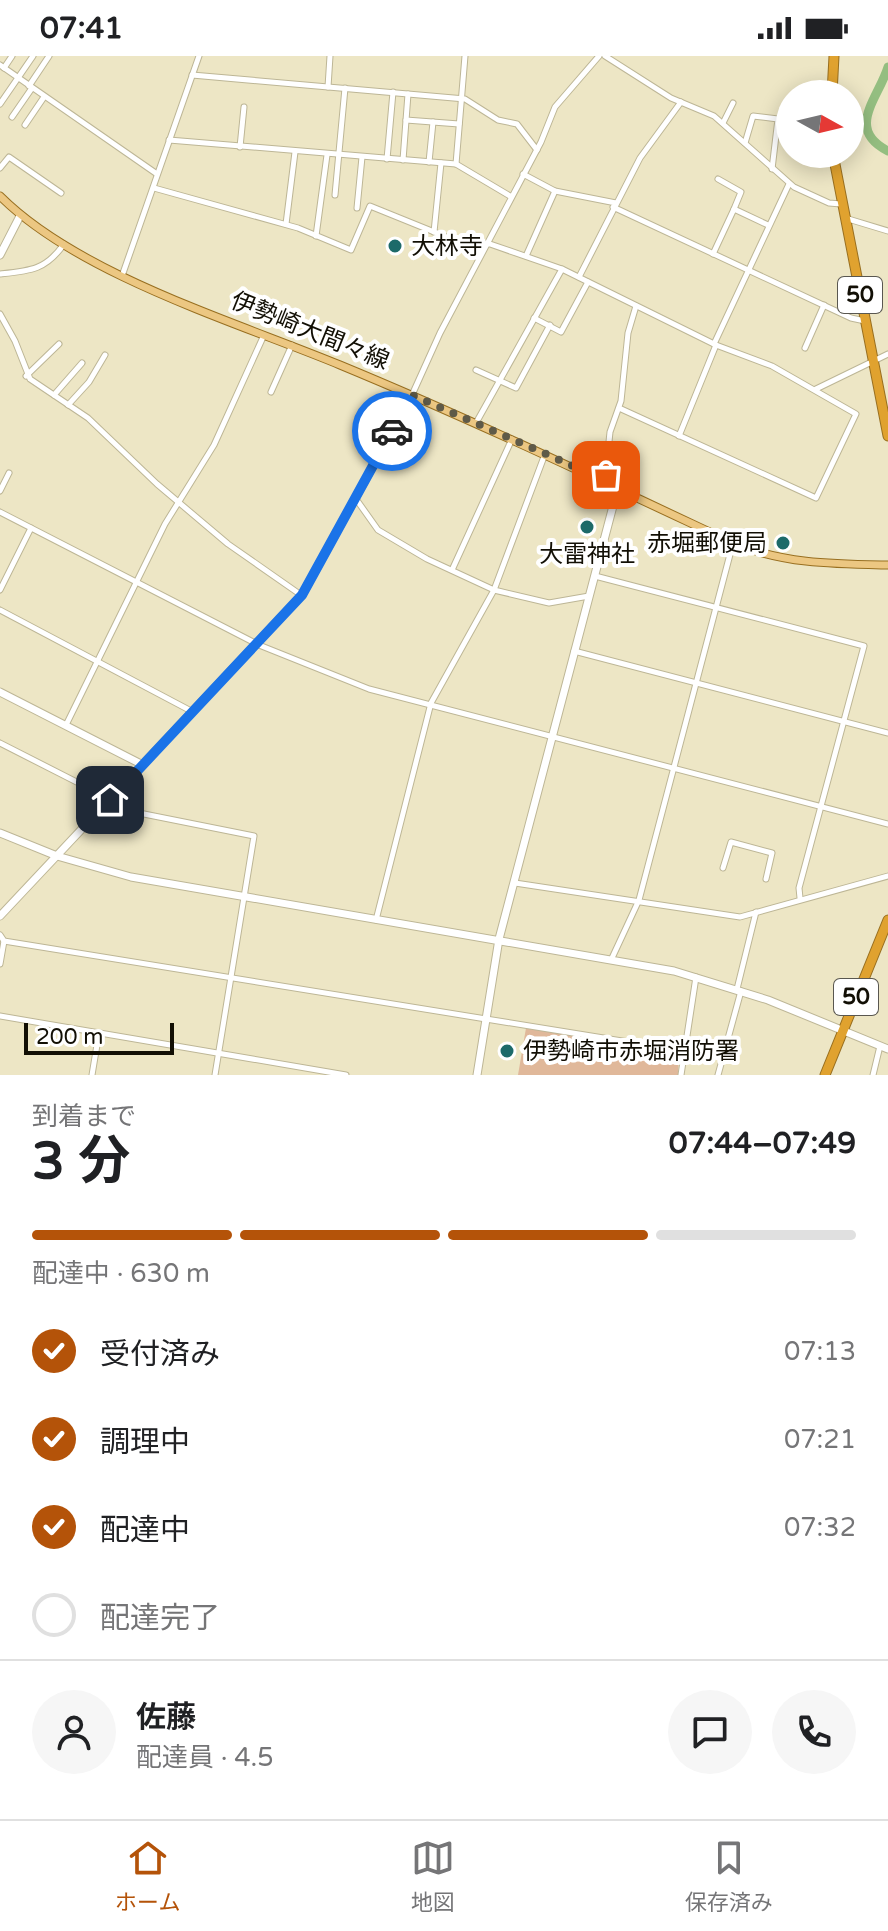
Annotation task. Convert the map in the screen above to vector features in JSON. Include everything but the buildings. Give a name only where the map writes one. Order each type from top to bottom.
[{"type":"highway","points":[[833,80],[834,56]]},
{"type":"highway","name":"50","points":[[835,168],[888,436]]},
{"type":"highway","name":"50","points":[[825,1075],[888,920]]},
{"type":"main road","name":"伊勢崎大間々線","points":[[1,199],[20,216],[122,276],[412,395],[605,480],[733,543],[801,562],[888,565]]},
{"type":"street","points":[[12,56],[2,67],[157,174]]},
{"type":"street","points":[[0,104],[33,56]]},
{"type":"street","points":[[12,117],[49,56]]},
{"type":"street","points":[[122,276],[199,56]]},
{"type":"street","points":[[328,87],[330,56]]},
{"type":"street","points":[[456,164],[465,56]]},
{"type":"street","points":[[0,916],[259,645],[302,595],[412,395],[560,100],[599,56]]},
{"type":"street","points":[[605,56],[681,102],[705,110],[789,184],[829,203],[841,204]]},
{"type":"street","points":[[192,75],[461,98],[498,120],[517,124],[537,150]]},
{"type":"street","points":[[335,195],[345,88]]},
{"type":"street","points":[[387,159],[393,92]]},
{"type":"street","points":[[403,160],[408,94]]},
{"type":"street","points":[[25,125],[44,97]]},
{"type":"street","points":[[579,277],[640,158],[681,102]]},
{"type":"street","points":[[723,123],[733,103]]},
{"type":"street","points":[[240,147],[244,107]]},
{"type":"street","points":[[745,143],[753,116],[778,119],[772,169]]},
{"type":"street","points":[[406,120],[459,124]]},
{"type":"street","points":[[429,162],[433,122]]},
{"type":"street","points":[[169,140],[456,164],[510,196]]},
{"type":"street","points":[[286,224],[295,152]]},
{"type":"street","points":[[316,236],[327,155]]},
{"type":"street","points":[[0,168],[9,157],[61,193]]},
{"type":"street","points":[[357,208],[362,157]]},
{"type":"street","points":[[434,232],[441,163]]},
{"type":"street","points":[[523,174],[555,191],[588,195],[615,205],[747,270],[851,318],[865,321]]},
{"type":"street","points":[[713,254],[741,192],[718,179]]},
{"type":"street","points":[[679,436],[747,270],[789,184]]},
{"type":"street","points":[[154,188],[286,224],[351,250],[370,206],[459,242],[486,243],[562,269],[715,344],[762,362],[856,414],[816,498],[619,408]]},
{"type":"street","points":[[526,256],[555,191]]},
{"type":"street","points":[[734,209],[768,225]]},
{"type":"street","points":[[0,255],[20,216]]},
{"type":"street","points":[[844,218],[888,231]]},
{"type":"street","points":[[0,274],[38,271],[54,259],[64,244]]},
{"type":"street","points":[[476,423],[562,269]]},
{"type":"street","points":[[534,318],[561,332],[588,282]]},
{"type":"street","points":[[805,348],[824,305]]},
{"type":"street","points":[[605,480],[610,432],[619,408],[628,333],[636,306]]},
{"type":"street","points":[[0,314],[15,341],[26,376],[88,418],[241,554],[302,595]]},
{"type":"street","points":[[476,370],[516,388],[550,325]]},
{"type":"street","points":[[66,725],[179,502],[214,445],[264,334]]},
{"type":"street","points":[[26,376],[59,344]]},
{"type":"street","points":[[271,392],[292,345]]},
{"type":"street","points":[[815,389],[888,354]]},
{"type":"street","points":[[68,405],[89,382],[105,355]]},
{"type":"street","points":[[54,395],[82,363]]},
{"type":"street","points":[[452,570],[512,439]]},
{"type":"street","points":[[376,920],[431,703],[494,590],[545,454]]},
{"type":"street","points":[[0,491],[9,473]]},
{"type":"street","points":[[477,1075],[499,939],[618,487]]},
{"type":"street","points":[[356,499],[378,530],[494,590],[549,603],[589,596]]},
{"type":"street","points":[[0,512],[259,645],[369,689],[553,734],[888,824]]},
{"type":"street","points":[[0,590],[31,528]]},
{"type":"street","points":[[612,958],[639,900],[733,543]]},
{"type":"street","points":[[595,576],[864,646],[799,888],[800,898]]},
{"type":"street","points":[[0,610],[194,712]]},
{"type":"street","points":[[574,651],[888,733]]},
{"type":"street","points":[[0,692],[143,765]]},
{"type":"street","points":[[0,743],[107,803],[254,836],[215,1075]]},
{"type":"street","points":[[0,833],[57,856],[131,877],[244,899],[612,958],[696,977],[739,990],[884,1047],[873,1075]]},
{"type":"street","points":[[723,868],[731,842],[772,853],[766,879]]},
{"type":"street","points":[[515,883],[740,917],[888,876]]},
{"type":"street","points":[[718,1075],[756,912]]},
{"type":"street","points":[[0,964],[2,938],[684,1051]]},
{"type":"street","points":[[681,1075],[696,977]]},
{"type":"street","points":[[0,1016],[346,1075]]},
{"type":"street","points":[[92,1075],[99,1033]]},
{"type":"shaded area","points":[[526,1028],[679,1053],[678,1075],[518,1075]]},
{"type":"waterway","points":[[888,67],[866,123],[868,133],[875,142],[888,151]]},
{"type":"way so far","points":[[392,431],[412,395],[605,480],[606,475]]},
{"type":"place","name":"大林寺","points":[[395,246]]},
{"type":"place","name":"大雷神社","points":[[587,527]]},
{"type":"place","name":"赤堀郵便局","points":[[783,543]]},
{"type":"place","name":"伊勢崎市赤堀消防署","points":[[507,1051]]},
{"type":"route","points":[[110,800],[259,645],[302,595],[392,431]]}]
